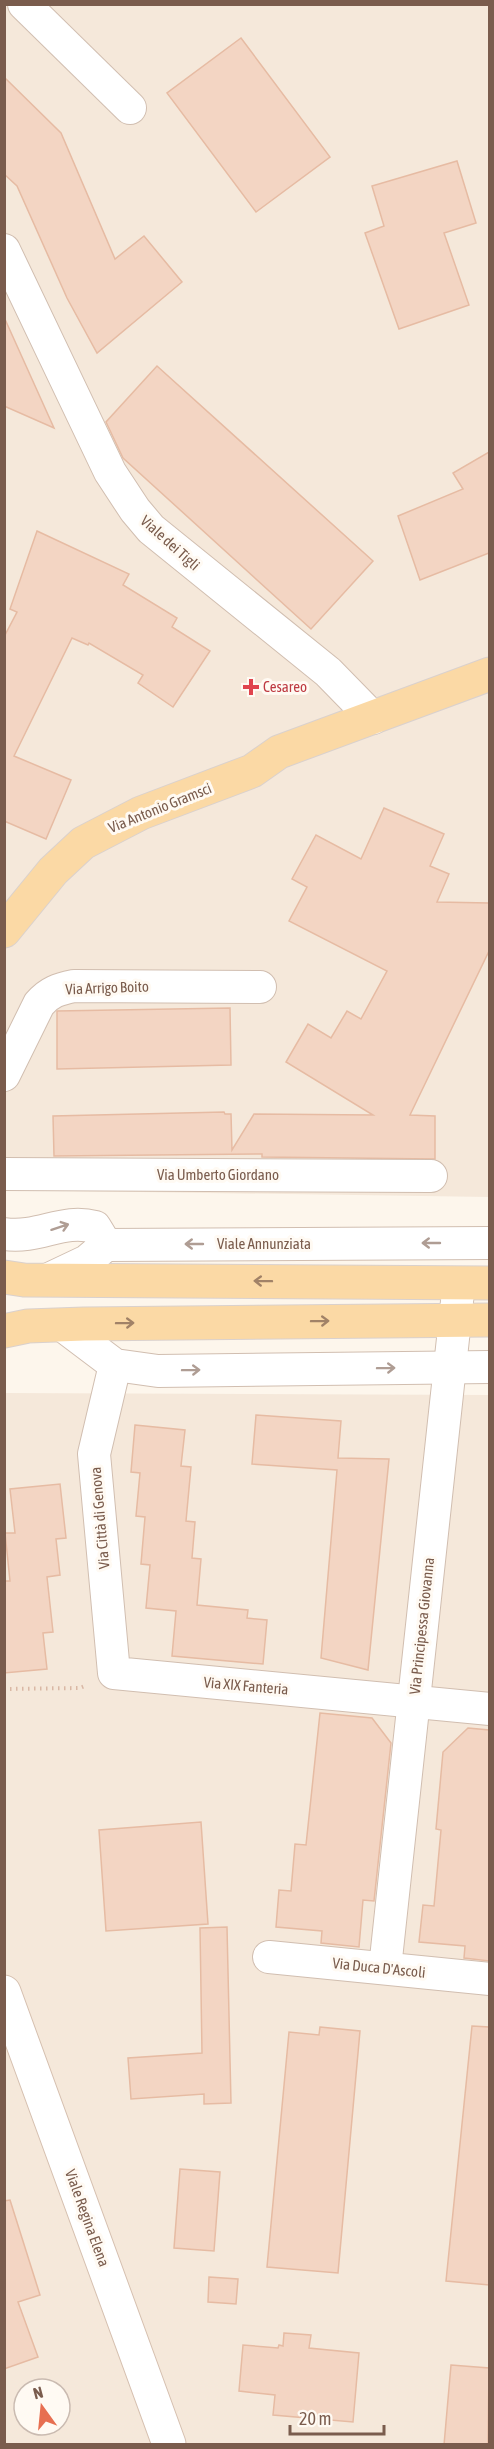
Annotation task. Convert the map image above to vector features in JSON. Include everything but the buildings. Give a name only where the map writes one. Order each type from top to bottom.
[{"type":"main road","name":"Via Antonio Gramsci","points":[[4,931],[53,871],[83,843],[141,813],[252,771],[279,752],[489,674]]},
{"type":"main road","name":"Via Antonio Gramsci","points":[[4,897],[53,844],[110,805],[241,754],[279,752]]},
{"type":"main road","points":[[4,1277],[24,1280],[474,1283]]},
{"type":"main road","points":[[4,1331],[28,1326],[62,1324],[489,1320]]},
{"type":"main road","name":"Viale Regina Elena","points":[[4,1992],[170,2445]]},
{"type":"street","points":[[24,4],[130,108]]},
{"type":"street","name":"Viale dei Tigli","points":[[4,250],[110,472],[135,510],[160,536],[328,672],[373,718]]},
{"type":"street","name":"Via Arrigo Boito","points":[[4,1075],[39,1004],[47,994],[58,989],[74,986],[260,987]]},
{"type":"street","name":"Via Umberto Giordano","points":[[4,1174],[431,1176]]},
{"type":"street","points":[[4,1234],[32,1236],[68,1224],[81,1223],[95,1227],[106,1245],[87,1261],[49,1279]]},
{"type":"street","name":"Viale Annunziata","points":[[106,1245],[489,1243]]},
{"type":"street","name":"Via Principessa Giovanna","points":[[386,1968],[455,1320],[474,1283]]},
{"type":"street","points":[[62,1324],[115,1365],[158,1371],[489,1367]]},
{"type":"street","name":"Via Città di Genova","points":[[114,1673],[94,1454],[115,1365]]},
{"type":"street","points":[[449,1367],[489,1384]]},
{"type":"street","name":"Via XIX Fanteria","points":[[114,1673],[489,1709]]},
{"type":"street","name":"Via Duca D'Ascoli","points":[[269,1957],[489,1979]]},
{"type":"path","points":[[4,1689],[80,1688],[114,1673]]},
{"type":"shaded area","points":[[5,5],[489,5],[489,1197],[5,1190]]},
{"type":"shaded area","points":[[5,1393],[489,1395],[489,2444],[5,2444]]},
{"type":"place","name":"Cesareo","points":[[251,687]]}]
